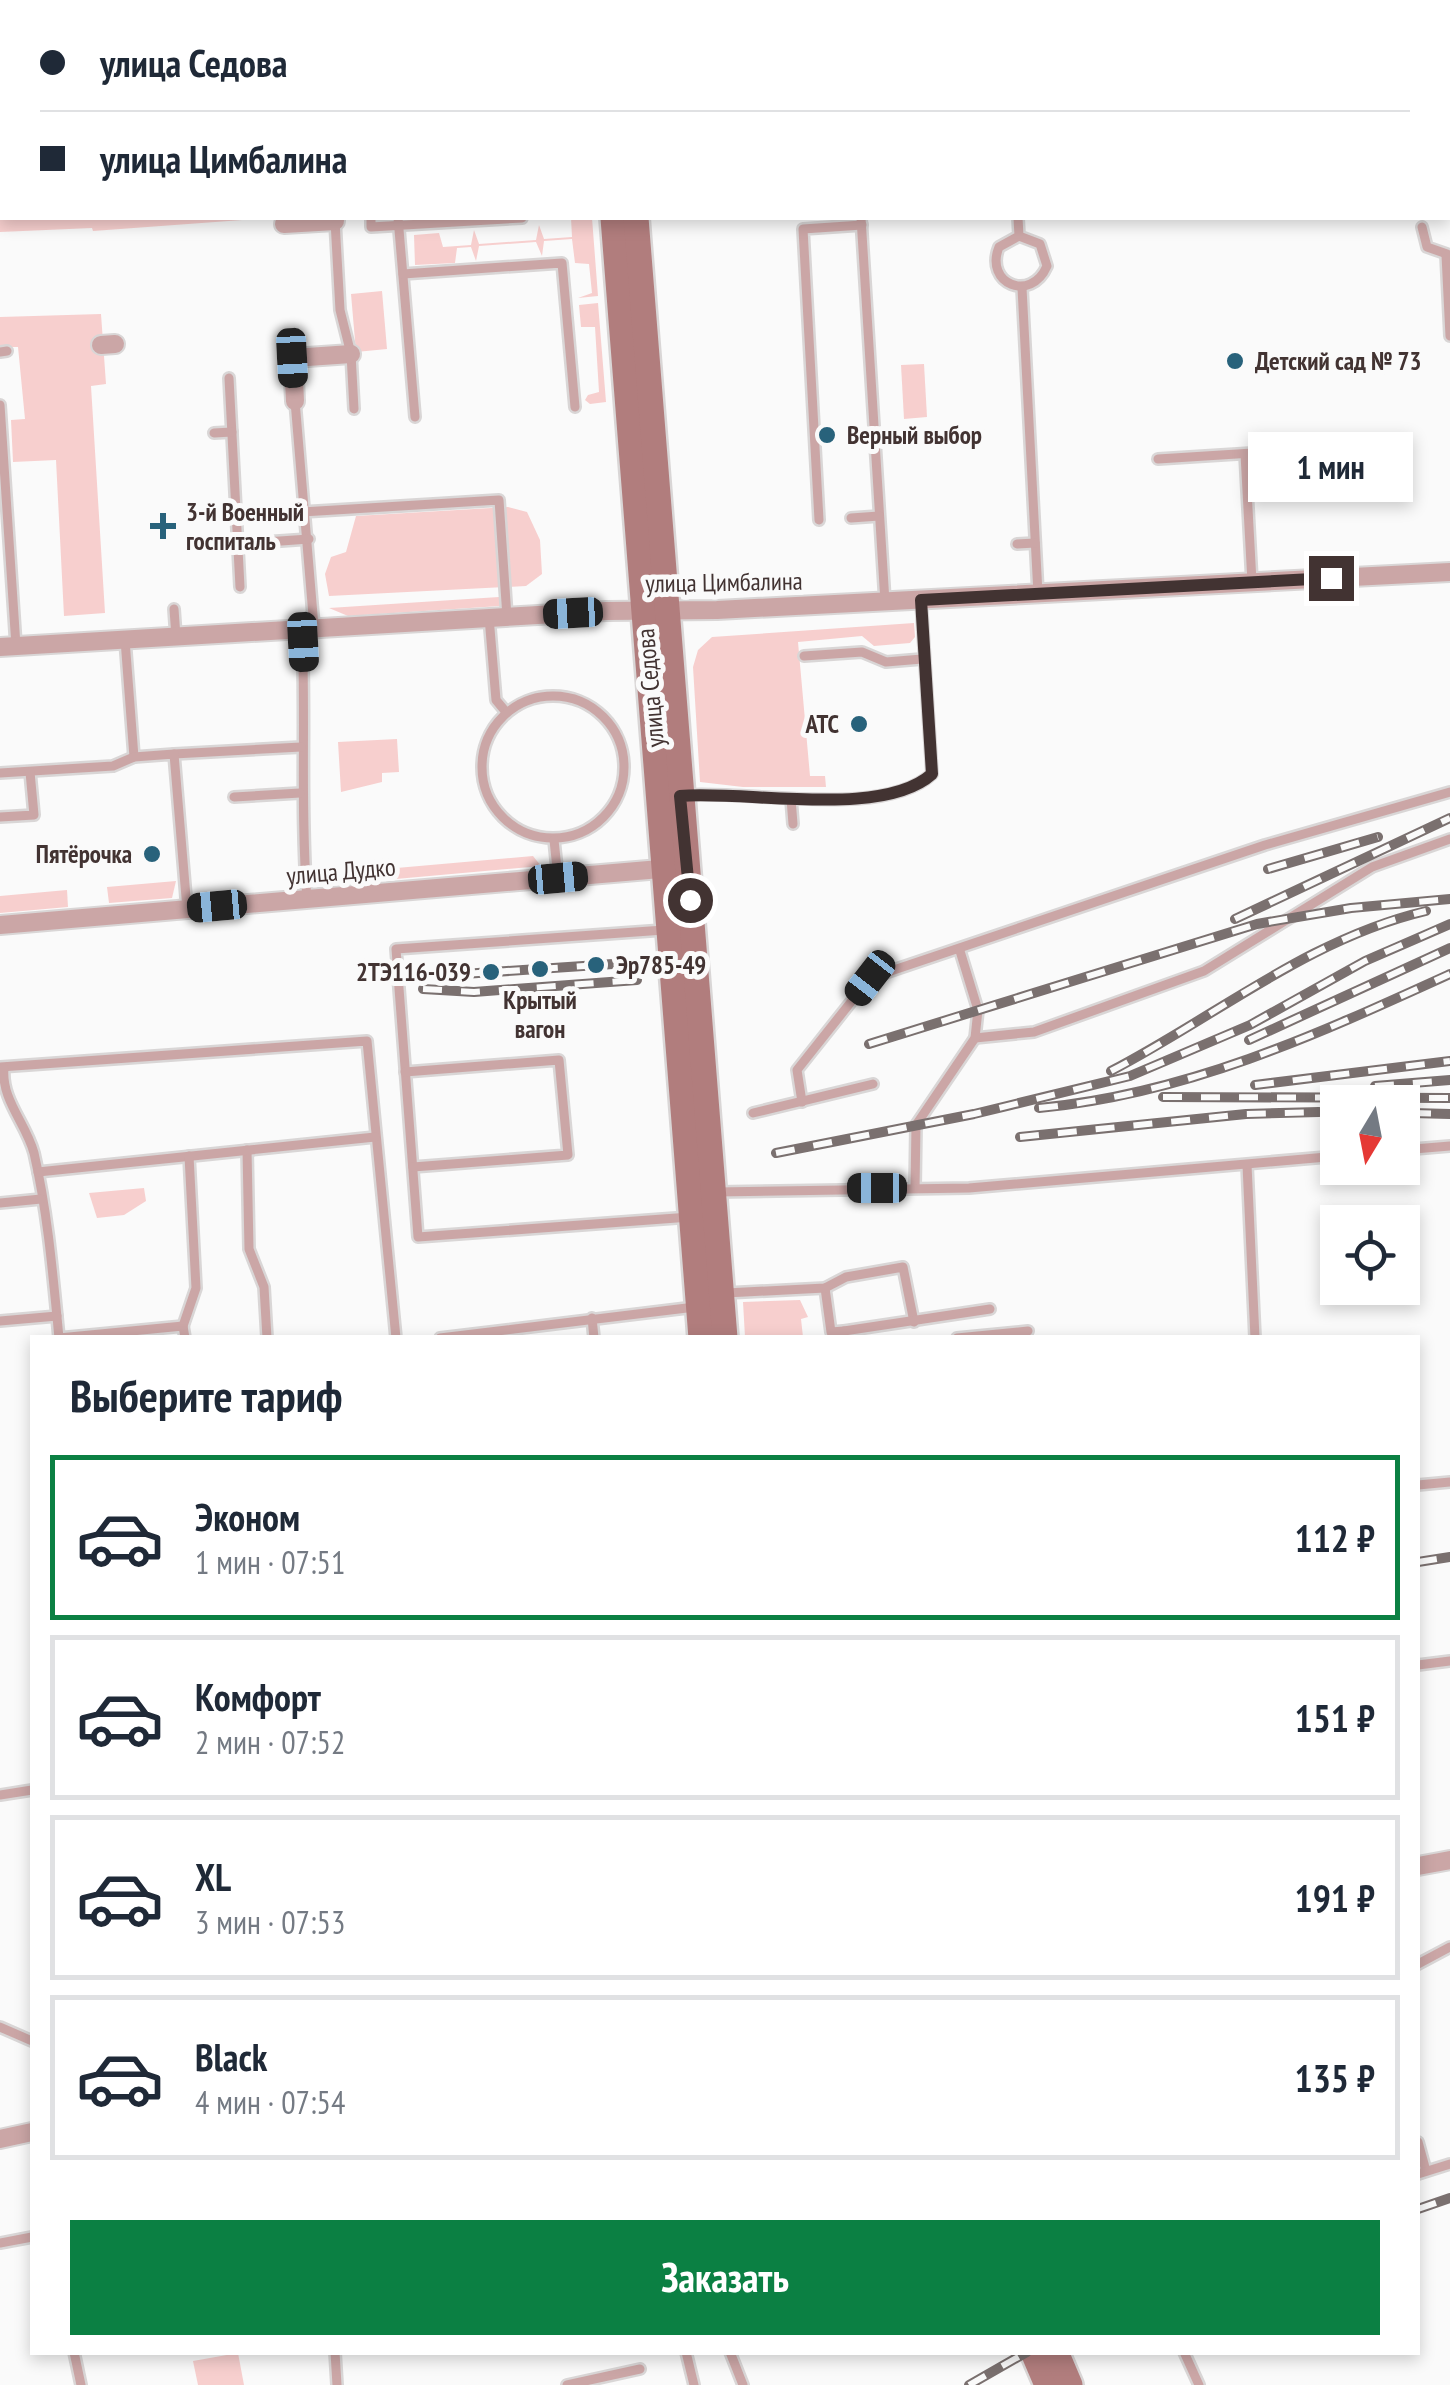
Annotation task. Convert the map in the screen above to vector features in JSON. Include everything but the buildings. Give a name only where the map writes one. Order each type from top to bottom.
[{"type":"main road","name":"улица Седова","points":[[614,220],[655,610],[710,1300],[723,1335]]},
{"type":"main road","name":"улица Седова","points":[[636,220],[655,610],[680,796],[672,929],[703,1204]]},
{"type":"main road","name":"улица Седова","points":[[702,1335],[710,1300]]},
{"type":"main road","points":[[1034,2355],[1048,2385]]},
{"type":"main road","points":[[1057,2355],[1070,2385]]},
{"type":"street","points":[[284,220],[335,221]]},
{"type":"street","points":[[295,401],[292,358],[351,354]]},
{"type":"street","name":"улица Цимбалина","points":[[8,646],[498,617],[885,602],[1450,572]]},
{"type":"street","name":"улица Дудко","points":[[0,925],[676,868]]},
{"type":"street","points":[[1420,1866],[1450,1860]]},
{"type":"street","points":[[0,2138],[30,2132]]},
{"type":"lane","points":[[370,220],[372,228],[398,222],[460,220]]},
{"type":"lane","points":[[1018,220],[1019,236]]},
{"type":"lane","points":[[335,221],[340,310],[351,354],[354,410]]},
{"type":"lane","points":[[819,520],[802,228],[862,221],[885,602]]},
{"type":"lane","points":[[398,222],[415,417]]},
{"type":"lane","points":[[1422,227],[1427,247],[1448,254],[1450,336]]},
{"type":"lane","points":[[1019,236],[1040,244],[1046,266],[1034,285],[1022,288],[1001,280],[996,269],[999,247],[1019,236]]},
{"type":"lane","points":[[403,274],[562,263],[575,406]]},
{"type":"lane","points":[[1022,288],[1038,594]]},
{"type":"lane","points":[[230,378],[240,587]]},
{"type":"lane","points":[[295,401],[302,512],[308,539],[307,718],[301,746],[300,793],[308,899]]},
{"type":"lane","points":[[0,405],[8,646]]},
{"type":"lane","points":[[214,433],[232,432]]},
{"type":"lane","points":[[1158,459],[1332,448]]},
{"type":"lane","points":[[1245,454],[1252,582]]},
{"type":"lane","points":[[302,512],[499,500],[496,700],[506,712]]},
{"type":"lane","points":[[851,518],[879,516]]},
{"type":"lane","points":[[238,544],[308,539]]},
{"type":"lane","points":[[1018,544],[1035,543]]},
{"type":"lane","points":[[680,796],[791,799],[891,795],[907,792],[932,774],[921,600]]},
{"type":"lane","points":[[174,609],[176,636]]},
{"type":"lane","points":[[125,640],[134,757]]},
{"type":"lane","points":[[804,656],[862,652],[886,662],[922,660]]},
{"type":"lane","points":[[568,697],[595,709],[616,734],[624,776],[618,799],[601,821],[583,833],[554,840],[516,830],[488,799],[484,746],[506,712],[534,698],[568,697]]},
{"type":"lane","points":[[0,773],[113,766],[134,757],[301,746]]},
{"type":"lane","points":[[174,754],[187,909]]},
{"type":"lane","points":[[0,818],[34,816],[30,772]]},
{"type":"lane","points":[[802,1102],[797,1070],[870,978],[1265,845],[1450,792]]},
{"type":"lane","points":[[234,797],[300,793]]},
{"type":"lane","points":[[791,799],[793,824]]},
{"type":"lane","points":[[976,1038],[1034,1032],[1204,971],[1372,867],[1450,839]]},
{"type":"lane","points":[[554,840],[558,878]]},
{"type":"lane","points":[[672,929],[396,949],[418,1237],[703,1204],[915,1188],[969,1188],[1320,1158]]},
{"type":"lane","points":[[915,1188],[916,1126],[976,1038],[978,1010],[960,950]]},
{"type":"lane","points":[[59,1335],[38,1172],[27,1132],[6,1092],[2,1067],[367,1041],[396,1335]]},
{"type":"lane","points":[[405,1072],[560,1060],[568,1155],[413,1167]]},
{"type":"lane","points":[[753,1114],[873,1084]]},
{"type":"lane","points":[[38,1172],[375,1137]]},
{"type":"lane","points":[[1420,1148],[1450,1146]]},
{"type":"lane","points":[[247,1150],[249,1249],[264,1287],[267,1335]]},
{"type":"lane","points":[[122,1335],[184,1332],[196,1288],[188,1156]]},
{"type":"lane","points":[[1248,1164],[1255,1335]]},
{"type":"lane","points":[[0,1202],[41,1198]]},
{"type":"lane","points":[[487,1335],[710,1300],[825,1288],[846,1277],[904,1268],[908,1323],[905,1335]]},
{"type":"lane","points":[[825,1288],[830,1332],[844,1334],[990,1309]]},
{"type":"lane","points":[[0,1321],[57,1316]]},
{"type":"lane","points":[[592,1318],[594,1335]]},
{"type":"lane","points":[[1006,1335],[1028,1331]]},
{"type":"lane","points":[[1420,1485],[1450,1482]]},
{"type":"lane","points":[[1420,1665],[1450,1661]]},
{"type":"lane","points":[[0,1795],[30,1790]]},
{"type":"lane","points":[[1420,1963],[1450,1947]]},
{"type":"lane","points":[[0,2027],[30,2040]]},
{"type":"lane","points":[[1422,2172],[1450,2164]]},
{"type":"lane","points":[[0,2243],[30,2237]]},
{"type":"lane","points":[[75,2355],[81,2385]]},
{"type":"lane","points":[[335,2355],[337,2385]]},
{"type":"lane","points":[[687,2355],[694,2385]]},
{"type":"lane","points":[[731,2355],[743,2385]]},
{"type":"lane","points":[[1185,2355],[1200,2385]]},
{"type":"lane","points":[[567,2385],[640,2369]]},
{"type":"shaded area","points":[[0,220],[241,220],[93,231],[92,228],[0,232]]},
{"type":"shaded area","points":[[571,220],[592,220],[598,296],[578,298],[592,293],[589,264],[575,263],[572,239],[544,241],[542,256],[536,242],[479,246],[476,261],[471,247],[457,248],[455,263],[415,265],[414,235],[439,233],[443,247],[471,245],[474,230],[479,244],[536,240],[539,225],[544,239],[572,237]]},
{"type":"shaded area","points":[[382,291],[387,349],[356,352],[351,294]]},
{"type":"shaded area","points":[[598,303],[606,402],[590,404],[585,400],[588,395],[599,392],[595,327],[581,327],[579,305]]},
{"type":"shaded area","points":[[101,314],[106,384],[91,386],[105,613],[64,616],[56,460],[13,462],[11,420],[25,419],[18,347],[0,347],[0,317]]},
{"type":"shaded area","points":[[924,364],[927,417],[904,419],[901,365]]},
{"type":"shaded area","points":[[508,507],[527,512],[540,540],[542,574],[526,586],[329,596],[325,574],[331,557],[346,552],[356,516]]},
{"type":"shaded area","points":[[499,597],[500,606],[348,616],[329,608]]},
{"type":"shaded area","points":[[914,623],[915,637],[910,643],[874,646],[862,636],[798,642],[810,776],[825,776],[826,787],[743,787],[700,782],[693,667],[698,650],[712,637]]},
{"type":"shaded area","points":[[397,739],[399,772],[382,773],[382,782],[341,792],[338,742]]},
{"type":"shaded area","points":[[533,856],[541,866],[318,886],[317,875]]},
{"type":"shaded area","points":[[176,881],[172,898],[109,903],[107,887]]},
{"type":"shaded area","points":[[67,890],[68,907],[0,913],[0,896]]},
{"type":"shaded area","points":[[144,1188],[146,1201],[124,1215],[97,1218],[89,1193]]},
{"type":"shaded area","points":[[800,1300],[808,1317],[801,1319],[803,1335],[745,1335],[743,1302]]},
{"type":"shaded area","points":[[238,2355],[244,2385],[198,2385],[193,2361]]},
{"type":"railway","points":[[1235,919],[1450,818]]},
{"type":"railway","points":[[1268,869],[1378,837]]},
{"type":"railway","points":[[869,1044],[1257,924],[1351,908],[1450,899]]},
{"type":"railway","points":[[1111,1071],[1302,959],[1383,924],[1426,911]]},
{"type":"railway","points":[[776,1153],[974,1114],[1130,1076],[1250,1025],[1365,961],[1450,924]]},
{"type":"railway","points":[[1249,1040],[1450,948]]},
{"type":"railway","points":[[463,974],[643,962]]},
{"type":"railway","points":[[1039,1108],[1094,1101],[1199,1076],[1300,1040],[1450,974]]},
{"type":"railway","points":[[423,989],[474,992],[637,980]]},
{"type":"railway","points":[[1255,1085],[1450,1061]]},
{"type":"railway","points":[[1388,1085],[1450,1080]]},
{"type":"railway","points":[[1163,1097],[1450,1098]]},
{"type":"railway","points":[[1020,1137],[1246,1114],[1319,1112]]},
{"type":"railway","points":[[1420,1113],[1450,1114]]},
{"type":"railway","points":[[1420,1562],[1450,1557]]},
{"type":"railway","points":[[1420,2208],[1450,2198]]},
{"type":"railway","points":[[969,2385],[1022,2355]]},
{"type":"place","name":"Детский сад № 73","points":[[1235,361]]},
{"type":"place","name":"Верный выбор","points":[[827,435]]},
{"type":"place","name":"3-й Военный госпиталь","points":[[163,526]]},
{"type":"place","name":"АТС","points":[[859,724]]},
{"type":"place","name":"Пятёрочка","points":[[152,854]]},
{"type":"place","name":"Эр785-49","points":[[596,965]]},
{"type":"place","name":"Крытый вагон","points":[[540,969]]},
{"type":"place","name":"2ТЭ116-039","points":[[491,972]]},
{"type":"route","points":[[690,900],[680,796],[791,799],[891,795],[907,792],[932,774],[921,600],[1331,578]]}]
